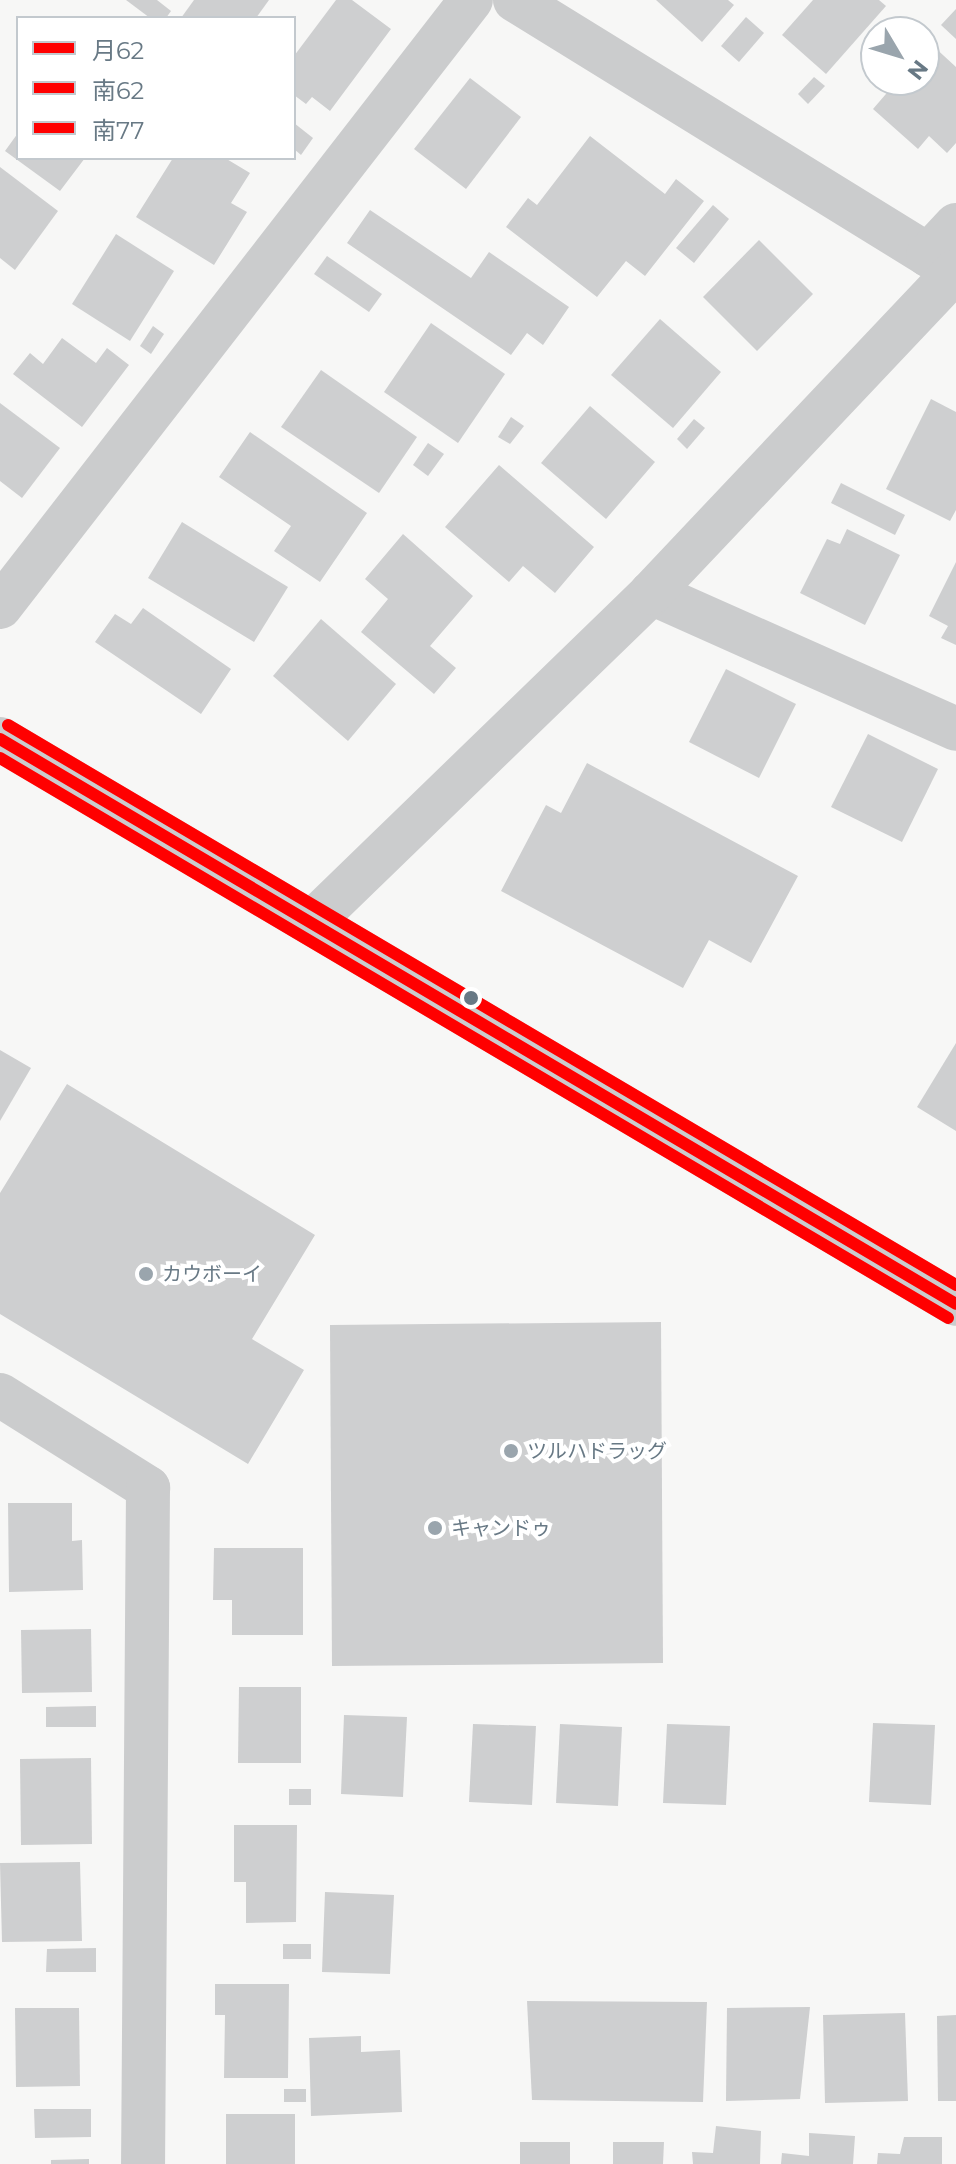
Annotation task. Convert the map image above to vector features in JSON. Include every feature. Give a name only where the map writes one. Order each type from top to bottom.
[{"type":"street","points":[[0,607],[471,0]]},
{"type":"street","points":[[311,923],[651,593],[949,256],[544,6]]},
{"type":"street","points":[[651,593],[956,729]]},
{"type":"street","points":[[0,739],[956,1304]]},
{"type":"street","points":[[0,1395],[148,1488],[143,2164]]},
{"type":"building","points":[[126,0],[157,0],[171,11],[167,16],[147,16]]},
{"type":"building","points":[[194,0],[269,0],[257,16],[182,16]]},
{"type":"building","points":[[336,0],[352,0],[391,29],[330,111],[312,97],[306,104],[296,96],[296,53]]},
{"type":"building","points":[[656,0],[728,0],[734,5],[702,42]]},
{"type":"building","points":[[813,0],[879,0],[886,6],[877,16],[860,16],[860,35],[826,74],[782,35]]},
{"type":"building","points":[[956,9],[956,39],[941,25]]},
{"type":"building","points":[[746,17],[764,33],[739,62],[721,46]]},
{"type":"building","points":[[940,52],[956,67],[956,143],[947,153],[929,136],[918,149],[873,109],[884,96],[940,96]]},
{"type":"building","points":[[814,77],[825,86],[808,104],[798,94]]},
{"type":"building","points":[[470,78],[521,117],[466,189],[414,149]]},
{"type":"building","points":[[296,125],[313,138],[301,155],[296,151]]},
{"type":"building","points":[[16,136],[16,159],[5,151]]},
{"type":"building","points":[[590,136],[665,194],[676,179],[704,201],[645,276],[626,261],[597,297],[506,227],[528,198],[537,205]]},
{"type":"building","points":[[17,160],[83,160],[60,191]]},
{"type":"building","points":[[172,160],[228,160],[250,173],[231,203],[247,212],[214,265],[136,217]]},
{"type":"building","points":[[0,167],[58,211],[15,270],[0,258]]},
{"type":"building","points":[[713,205],[729,219],[694,263],[676,248]]},
{"type":"building","points":[[370,210],[471,278],[489,252],[569,307],[543,345],[527,333],[511,355],[347,243]]},
{"type":"building","points":[[116,234],[174,271],[130,341],[72,304]]},
{"type":"building","points":[[759,240],[813,294],[757,351],[703,297]]},
{"type":"building","points":[[327,256],[382,294],[369,312],[314,274]]},
{"type":"building","points":[[660,319],[721,372],[673,428],[611,375]]},
{"type":"building","points":[[431,323],[505,374],[458,443],[384,392]]},
{"type":"building","points":[[153,326],[164,334],[151,354],[140,346]]},
{"type":"building","points":[[62,338],[96,363],[107,348],[129,365],[82,427],[13,374],[30,353],[43,364]]},
{"type":"building","points":[[321,370],[417,437],[379,493],[281,427]]},
{"type":"building","points":[[931,399],[956,412],[956,510],[950,521],[886,489]]},
{"type":"building","points":[[0,403],[60,448],[22,498],[0,481]]},
{"type":"building","points":[[590,406],[655,462],[606,519],[541,463]]},
{"type":"building","points":[[511,417],[524,426],[510,444],[498,437]]},
{"type":"building","points":[[694,419],[705,428],[687,449],[677,439]]},
{"type":"building","points":[[250,432],[367,513],[320,582],[274,551],[291,526],[219,477]]},
{"type":"building","points":[[428,443],[444,454],[428,476],[413,465]]},
{"type":"building","points":[[499,465],[594,547],[555,593],[523,566],[509,582],[445,527]]},
{"type":"building","points":[[841,483],[905,515],[895,535],[831,503]]},
{"type":"building","points":[[182,522],[288,587],[254,642],[148,578]]},
{"type":"building","points":[[847,529],[900,555],[865,625],[800,593],[827,539],[840,544]]},
{"type":"building","points":[[403,534],[473,596],[430,646],[456,668],[434,694],[361,632],[388,599],[365,579]]},
{"type":"building","points":[[956,562],[956,645],[941,638],[948,626],[929,616]]},
{"type":"building","points":[[143,608],[231,669],[201,714],[95,642],[115,614],[131,624]]},
{"type":"building","points":[[321,619],[396,684],[348,741],[273,676]]},
{"type":"building","points":[[726,669],[796,704],[759,778],[689,742]]},
{"type":"building","points":[[868,734],[938,769],[902,842],[831,807]]},
{"type":"building","points":[[587,763],[798,876],[751,963],[709,940],[683,988],[501,891],[546,805],[561,813]]},
{"type":"building","points":[[956,1043],[956,1131],[917,1107]]},
{"type":"building","points":[[0,1050],[31,1068],[0,1121]]},
{"type":"building","name":"カウボーイ","points":[[67,1084],[315,1235],[252,1339],[304,1370],[248,1464],[0,1314],[0,1193]]},
{"type":"building","points":[[661,1322],[663,1663],[332,1666],[330,1325]]},
{"type":"building","points":[[8,1503],[72,1503],[72,1541],[82,1540],[83,1590],[9,1592]]},
{"type":"building","points":[[214,1548],[303,1548],[303,1635],[232,1635],[232,1600],[213,1600]]},
{"type":"building","points":[[91,1629],[92,1692],[22,1693],[21,1630]]},
{"type":"building","points":[[239,1687],[301,1687],[301,1763],[238,1763]]},
{"type":"building","points":[[96,1706],[96,1727],[46,1727],[46,1707]]},
{"type":"building","points":[[344,1715],[407,1717],[403,1797],[341,1794]]},
{"type":"building","points":[[873,1723],[935,1725],[931,1805],[869,1802]]},
{"type":"building","points":[[473,1724],[536,1726],[532,1805],[469,1802]]},
{"type":"building","points":[[560,1724],[622,1727],[618,1806],[556,1803]]},
{"type":"building","points":[[667,1724],[730,1726],[726,1805],[663,1803]]},
{"type":"building","points":[[91,1758],[92,1844],[21,1845],[20,1759]]},
{"type":"building","points":[[289,1789],[311,1789],[311,1805],[289,1805]]},
{"type":"building","points":[[234,1825],[297,1825],[296,1922],[246,1923],[246,1882],[234,1882]]},
{"type":"building","points":[[80,1862],[82,1941],[2,1942],[0,1863]]},
{"type":"building","points":[[325,1892],[394,1895],[390,1974],[322,1972]]},
{"type":"building","points":[[283,1944],[311,1944],[311,1959],[283,1959]]},
{"type":"building","points":[[96,1948],[96,1972],[46,1972],[47,1949]]},
{"type":"building","points":[[215,1984],[289,1984],[288,2078],[224,2078],[225,2015],[215,2015]]},
{"type":"building","points":[[527,2001],[707,2002],[703,2102],[532,2100]]},
{"type":"building","points":[[810,2007],[800,2099],[726,2101],[727,2008]]},
{"type":"building","points":[[15,2008],[79,2008],[80,2086],[16,2087]]},
{"type":"building","points":[[905,2013],[908,2101],[825,2103],[823,2015]]},
{"type":"building","points":[[956,2015],[956,2101],[938,2101],[937,2016]]},
{"type":"building","points":[[361,2036],[361,2052],[400,2050],[402,2112],[311,2116],[309,2038]]},
{"type":"building","points":[[284,2089],[306,2089],[306,2102],[284,2102]]},
{"type":"building","points":[[34,2109],[91,2109],[91,2137],[35,2138]]},
{"type":"building","points":[[226,2114],[295,2114],[295,2164],[226,2164]]},
{"type":"building","points":[[716,2126],[761,2131],[760,2164],[693,2164],[692,2152],[713,2153]]},
{"type":"building","points":[[809,2133],[855,2136],[853,2164],[781,2164],[782,2153],[809,2156]]},
{"type":"building","points":[[904,2137],[942,2137],[942,2164],[877,2164],[878,2153],[900,2154]]},
{"type":"building","points":[[520,2142],[570,2142],[570,2164],[520,2164]]},
{"type":"building","points":[[613,2142],[664,2142],[663,2164],[613,2164]]},
{"type":"building","points":[[89,2159],[89,2164],[51,2164],[51,2160]]},
{"type":"transit line","name":"南77","points":[[8,725],[956,1285]]},
{"type":"transit line","name":"月62","points":[[0,739],[956,1304]]},
{"type":"transit line","name":"南62","points":[[0,758],[948,1318]]},
{"type":"place","name":"カウボーイ","points":[[146,1274]]},
{"type":"place","name":"ツルハドラッグ","points":[[511,1451]]},
{"type":"place","name":"キャンドゥ","points":[[435,1528]]}]
